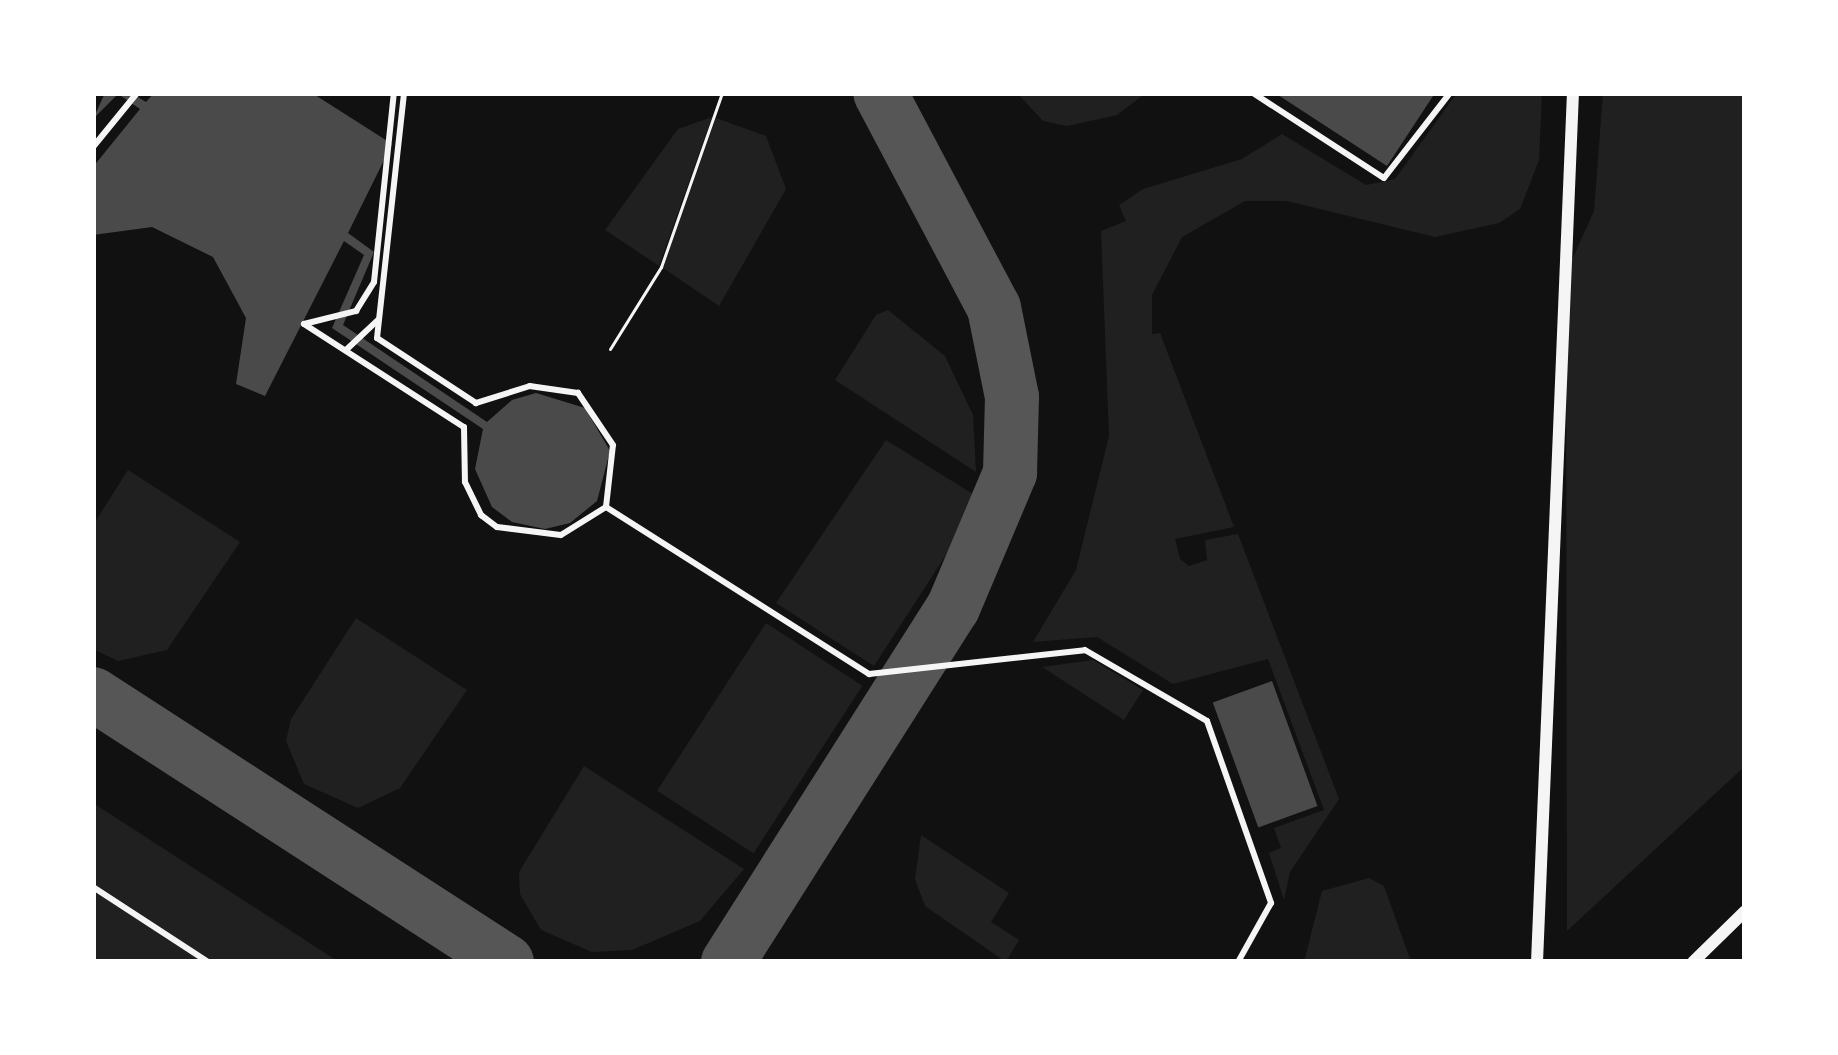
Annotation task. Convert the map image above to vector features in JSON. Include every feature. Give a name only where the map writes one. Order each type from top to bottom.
[{"type":"street","points":[[1537,962],[1573,93]]},
{"type":"street","points":[[1693,962],[1745,911]]},
{"type":"lane","points":[[93,148],[137,93]]},
{"type":"lane","points":[[394,93],[374,282],[356,311],[304,324],[464,427],[465,482],[481,515],[497,527],[561,535],[606,507]]},
{"type":"lane","points":[[404,93],[376,338],[476,403],[530,386],[578,393],[613,445],[606,507]]},
{"type":"lane","points":[[1253,93],[1384,178],[1450,93]]},
{"type":"lane","points":[[346,350],[378,320]]},
{"type":"lane","points":[[606,507],[869,674],[1085,650],[1207,721],[1270,903],[1238,962]]},
{"type":"lane","points":[[93,887],[208,962]]},
{"type":"path","points":[[610,349],[661,267],[722,93]]},
{"type":"shaded area","points":[[1017,93],[1146,93],[1117,115],[1067,126],[1043,121]]},
{"type":"shaded area","points":[[1457,93],[1542,93],[1539,160],[1520,209],[1499,223],[1435,237],[1287,201],[1245,201],[1182,237],[1152,295],[1152,334],[1160,333],[1234,527],[1175,539],[1180,559],[1189,566],[1207,560],[1205,540],[1238,534],[1339,799],[1290,872],[1284,900],[1269,853],[1281,848],[1274,828],[1324,810],[1268,659],[1173,684],[1097,637],[1033,642],[1076,570],[1109,436],[1101,231],[1126,221],[1119,205],[1143,189],[1242,159],[1282,134],[1366,185],[1395,179]]},
{"type":"shaded area","points":[[1603,93],[1745,93],[1745,766],[1567,931],[1566,273],[1594,211]]},
{"type":"shaded area","points":[[712,117],[659,266],[605,230],[678,129]]},
{"type":"shaded area","points":[[716,118],[766,136],[786,189],[719,306],[663,268]]},
{"type":"shaded area","points":[[888,310],[945,356],[973,415],[976,472],[835,380],[876,315]]},
{"type":"shaded area","points":[[886,440],[973,494],[957,538],[874,666],[776,603]]},
{"type":"shaded area","points":[[128,470],[240,542],[167,650],[118,661],[93,649],[93,525]]},
{"type":"shaded area","points":[[356,618],[467,690],[400,788],[358,808],[304,784],[286,741],[291,719]]},
{"type":"shaded area","points":[[766,623],[862,686],[754,853],[657,791]]},
{"type":"shaded area","points":[[1093,660],[1143,690],[1124,720],[1042,667]]},
{"type":"shaded area","points":[[584,766],[744,869],[700,921],[632,950],[592,952],[541,930],[520,894],[519,872]]},
{"type":"shaded area","points":[[93,803],[339,962],[93,962]]},
{"type":"shaded area","points":[[921,835],[1009,893],[991,922],[1019,940],[1006,962],[925,906],[915,879]]},
{"type":"shaded area","points":[[1369,878],[1384,886],[1411,962],[1304,962],[1322,891]]},
{"type":"building","points":[[105,93],[131,93],[146,102],[154,93],[312,93],[392,144],[348,233],[374,252],[343,325],[487,422],[512,400],[536,393],[585,408],[610,451],[597,501],[570,523],[545,529],[512,522],[492,507],[475,469],[483,429],[332,328],[364,255],[344,241],[265,396],[236,384],[246,318],[213,257],[152,227],[93,235],[93,167],[140,109],[118,94],[93,119]]},
{"type":"building","points":[[1275,93],[1435,93],[1387,166]]},
{"type":"building","points":[[1272,681],[1317,806],[1258,828],[1213,703]]},
{"type":"taxiway","points":[[728,962],[953,608],[1010,473],[1012,397],[994,308],[880,93]]},
{"type":"taxiway","points":[[93,694],[507,962]]}]
